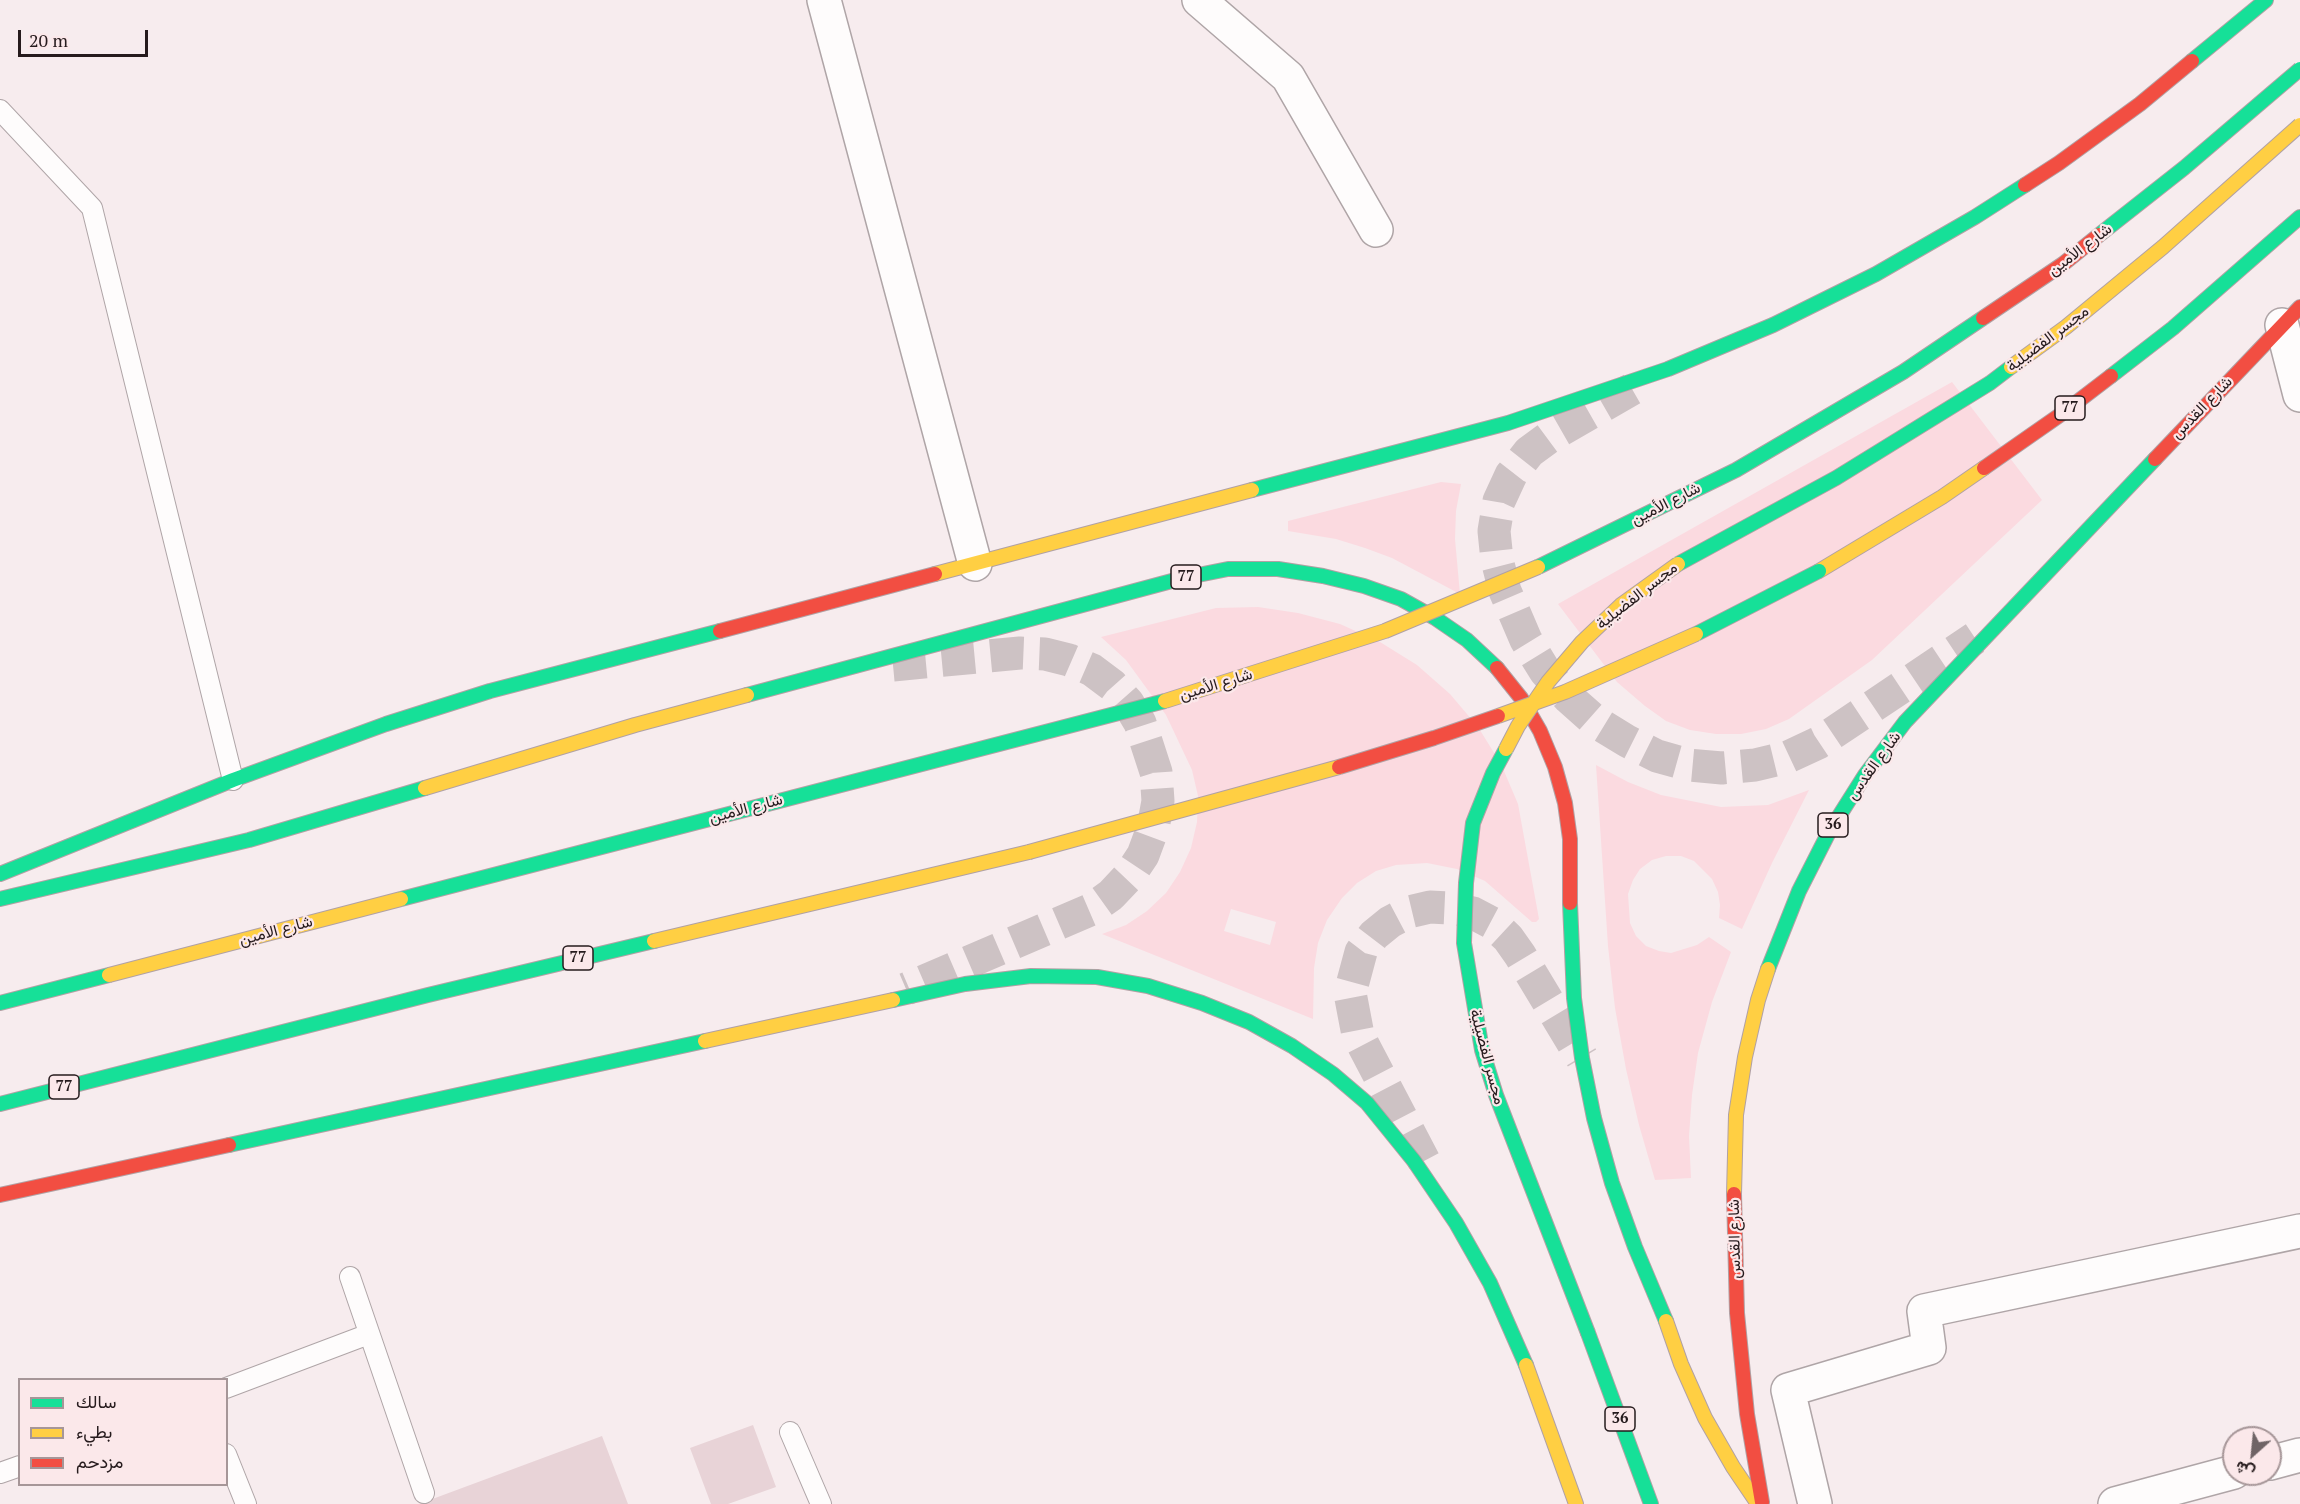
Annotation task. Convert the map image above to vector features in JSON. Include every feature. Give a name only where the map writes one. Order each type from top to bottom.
[{"type":"main road","points":[[0,874],[233,780],[386,724],[490,691],[1508,423],[1668,369],[1773,325],[1876,274],[1975,217],[2059,163],[2140,104],[2266,0]]},
{"type":"main road","name":"شارع الأمين","points":[[0,1003],[1192,694],[1385,631],[1573,551],[1736,470],[1903,372],[2063,264],[2184,168],[2300,69]]},
{"type":"main road","name":"مجسر الفضيلية","points":[[1651,1504],[1496,1095],[1482,1050],[1464,943],[1466,883],[1473,823],[1493,774],[1518,726],[1548,682],[1582,642],[1621,605],[1685,559],[1836,478],[1990,383],[2066,327],[2154,255],[2300,125]]},
{"type":"main road","name":"77","points":[[0,1104],[440,992],[1029,852],[1300,779],[1434,738],[1565,692],[1694,635],[1819,571],[1942,497],[2060,416],[2173,328],[2300,217]]},
{"type":"main road","name":"شارع القدس","points":[[1762,1504],[1747,1414],[1737,1313],[1733,1214],[1736,1115],[1745,1057],[1758,1000],[1776,945],[1799,891],[1841,813],[1865,775],[1905,722],[2291,316]]},
{"type":"main road","name":"77","points":[[0,898],[249,840],[635,725],[1183,578],[1228,569],[1278,569],[1323,576],[1364,586],[1401,599],[1436,618],[1467,640],[1496,667],[1521,698],[1540,731],[1556,767],[1565,803],[1570,839],[1570,937],[1574,998],[1590,1098],[1612,1183],[1635,1247],[1662,1308],[1681,1364],[1696,1397],[1733,1467],[1758,1504]]},
{"type":"main road","points":[[0,1195],[965,984],[1031,976],[1075,976],[1097,977],[1148,986],[1202,1002],[1249,1022],[1334,1074],[1367,1103],[1414,1161],[1456,1223],[1490,1283],[1519,1346],[1576,1504]]},
{"type":"street","points":[[824,0],[975,564]]},
{"type":"street","points":[[1199,0],[1288,77],[1376,230]]},
{"type":"street","points":[[2291,316],[2300,395]]},
{"type":"street","points":[[1815,1504],[1788,1390],[1929,1348],[1924,1311],[2300,1231]]},
{"type":"street","points":[[2282,1460],[2300,1455]]},
{"type":"street","points":[[2123,1503],[2222,1475]]},
{"type":"lane","points":[[0,110],[92,208],[233,780]]},
{"type":"lane","points":[[350,1277],[424,1493]]},
{"type":"lane","points":[[228,1387],[369,1334]]},
{"type":"lane","points":[[790,1432],[821,1504]]},
{"type":"lane","points":[[228,1459],[246,1504]]},
{"type":"lane","points":[[0,1473],[18,1467]]},
{"type":"shaded area","points":[[1952,382],[2042,500],[1872,660],[1789,719],[1766,729],[1741,734],[1716,734],[1690,730],[1666,721],[1617,682],[1558,604]]},
{"type":"shaded area","points":[[1441,482],[1461,484],[1456,511],[1455,539],[1460,594],[1392,558],[1365,548],[1336,539],[1288,531],[1288,521]]},
{"type":"shaded area","points":[[1258,607],[1298,613],[1340,624],[1380,642],[1417,665],[1450,694],[1478,727],[1501,764],[1518,804],[1539,919],[1532,922],[1485,881],[1457,869],[1427,863],[1396,865],[1376,871],[1357,883],[1342,898],[1327,920],[1318,943],[1314,968],[1313,1019],[1102,934],[1126,925],[1147,911],[1166,893],[1180,872],[1191,848],[1197,822],[1198,796],[1192,770],[1166,715],[1126,660],[1101,637],[1216,608]],"holes":[[[1231,909],[1276,922],[1270,945],[1224,931]]]},
{"type":"shaded area","points":[[1596,765],[1628,782],[1661,795],[1721,807],[1768,805],[1809,790],[1742,929],[1719,918],[1718,892],[1712,879],[1694,861],[1681,856],[1666,856],[1652,860],[1640,869],[1628,894],[1630,923],[1636,936],[1646,946],[1671,953],[1697,945],[1709,937],[1731,952],[1712,1002],[1698,1053],[1689,1136],[1691,1178],[1655,1180],[1626,1069],[1615,1008],[1608,946]]},
{"type":"building","points":[[753,1425],[776,1487],[728,1504],[711,1504],[690,1448]]},
{"type":"building","points":[[602,1436],[628,1504],[419,1504]]},
{"type":"tunnel","points":[[1632,389],[1552,435],[1529,452],[1511,475],[1499,501],[1494,531],[1497,560],[1505,591],[1526,640],[1545,671],[1569,698],[1596,722],[1657,756],[1689,765],[1722,768],[1755,765],[1788,757],[1818,743],[1975,638]]},
{"type":"tunnel","points":[[893,665],[1020,653],[1045,654],[1069,660],[1092,670],[1112,685],[1128,703],[1140,723],[1156,772],[1158,801],[1153,828],[1143,855],[1129,876],[1111,895],[1090,910],[906,989]]},
{"type":"tunnel","points":[[1424,1161],[1358,1035],[1350,993],[1361,952],[1374,935],[1390,922],[1409,912],[1430,907],[1452,908],[1473,913],[1492,923],[1508,938],[1520,955],[1582,1058]]},
{"type":"traffic: fast","points":[[2192,61],[2266,0]]},
{"type":"traffic: fast","points":[[2099,235],[2184,168],[2300,69]]},
{"type":"traffic: fast","points":[[1252,490],[1508,423],[1668,369],[1773,325],[1876,274],[1975,217],[2025,185]]},
{"type":"traffic: fast","points":[[2111,376],[2173,328],[2300,217]]},
{"type":"traffic: fast","points":[[1538,567],[1736,470],[1903,372],[1983,318]]},
{"type":"traffic: fast","points":[[1678,564],[1836,478],[1990,383],[2011,367]]},
{"type":"traffic: fast","points":[[1768,969],[1799,891],[1829,832],[1865,775],[1905,722],[2155,459]]},
{"type":"traffic: fast","points":[[747,695],[1183,578],[1228,569],[1278,569],[1323,576],[1364,586],[1401,599],[1435,618],[1467,640],[1497,668]]},
{"type":"traffic: fast","points":[[1696,634],[1819,571]]},
{"type":"traffic: fast","points":[[0,874],[233,780],[386,724],[490,691],[720,631]]},
{"type":"traffic: fast","points":[[401,899],[1165,701]]},
{"type":"traffic: fast","points":[[1506,749],[1493,773],[1473,823],[1466,883],[1464,943],[1482,1050],[1496,1095],[1588,1333]]},
{"type":"traffic: fast","points":[[0,899],[249,840],[425,788]]},
{"type":"traffic: fast","points":[[1570,903],[1574,998],[1582,1058],[1594,1118],[1612,1183],[1635,1247],[1666,1321]]},
{"type":"traffic: fast","points":[[0,1104],[428,995],[654,941]]},
{"type":"traffic: fast","points":[[0,1003],[109,975]]},
{"type":"traffic: fast","points":[[893,1000],[965,984],[1031,976],[1097,977],[1148,986],[1202,1003],[1249,1022],[1292,1046],[1333,1074],[1367,1103],[1414,1161],[1456,1223],[1490,1283],[1526,1365]]},
{"type":"traffic: fast","points":[[229,1145],[705,1041]]},
{"type":"traffic: fast","points":[[1588,1333],[1651,1504]]},
{"type":"traffic: slow","points":[[2011,367],[2066,327],[2163,247],[2300,125]]},
{"type":"traffic: slow","points":[[1819,571],[1942,497],[1984,468]]},
{"type":"traffic: slow","points":[[935,574],[1252,490]]},
{"type":"traffic: slow","points":[[1506,749],[1518,726],[1548,682],[1582,642],[1621,605],[1678,564]]},
{"type":"traffic: slow","points":[[1165,701],[1385,631],[1538,567]]},
{"type":"traffic: slow","points":[[1498,716],[1565,692],[1696,634]]},
{"type":"traffic: slow","points":[[425,788],[635,725],[747,695]]},
{"type":"traffic: slow","points":[[1029,852],[1339,767]]},
{"type":"traffic: slow","points":[[654,941],[1029,852]]},
{"type":"traffic: slow","points":[[109,975],[401,899]]},
{"type":"traffic: slow","points":[[1734,1194],[1736,1115],[1745,1057],[1758,1000],[1768,969]]},
{"type":"traffic: slow","points":[[705,1041],[893,1000]]},
{"type":"traffic: slow","points":[[1666,1321],[1681,1364],[1705,1418],[1733,1467],[1758,1504]]},
{"type":"traffic: slow","points":[[1526,1365],[1576,1504]]},
{"type":"traffic: jam","points":[[2025,185],[2140,104],[2192,61]]},
{"type":"traffic: jam","points":[[1983,318],[2063,264],[2099,235]]},
{"type":"traffic: jam","points":[[2155,459],[2300,307]]},
{"type":"traffic: jam","points":[[1984,468],[2111,376]]},
{"type":"traffic: jam","points":[[720,631],[935,574]]},
{"type":"traffic: jam","points":[[1497,668],[1521,698],[1540,731],[1555,767],[1565,803],[1570,839],[1570,903]]},
{"type":"traffic: jam","points":[[1339,767],[1498,716]]},
{"type":"traffic: jam","points":[[0,1195],[229,1145]]},
{"type":"traffic: jam","points":[[1734,1194],[1737,1313],[1747,1414],[1762,1502]]}]
